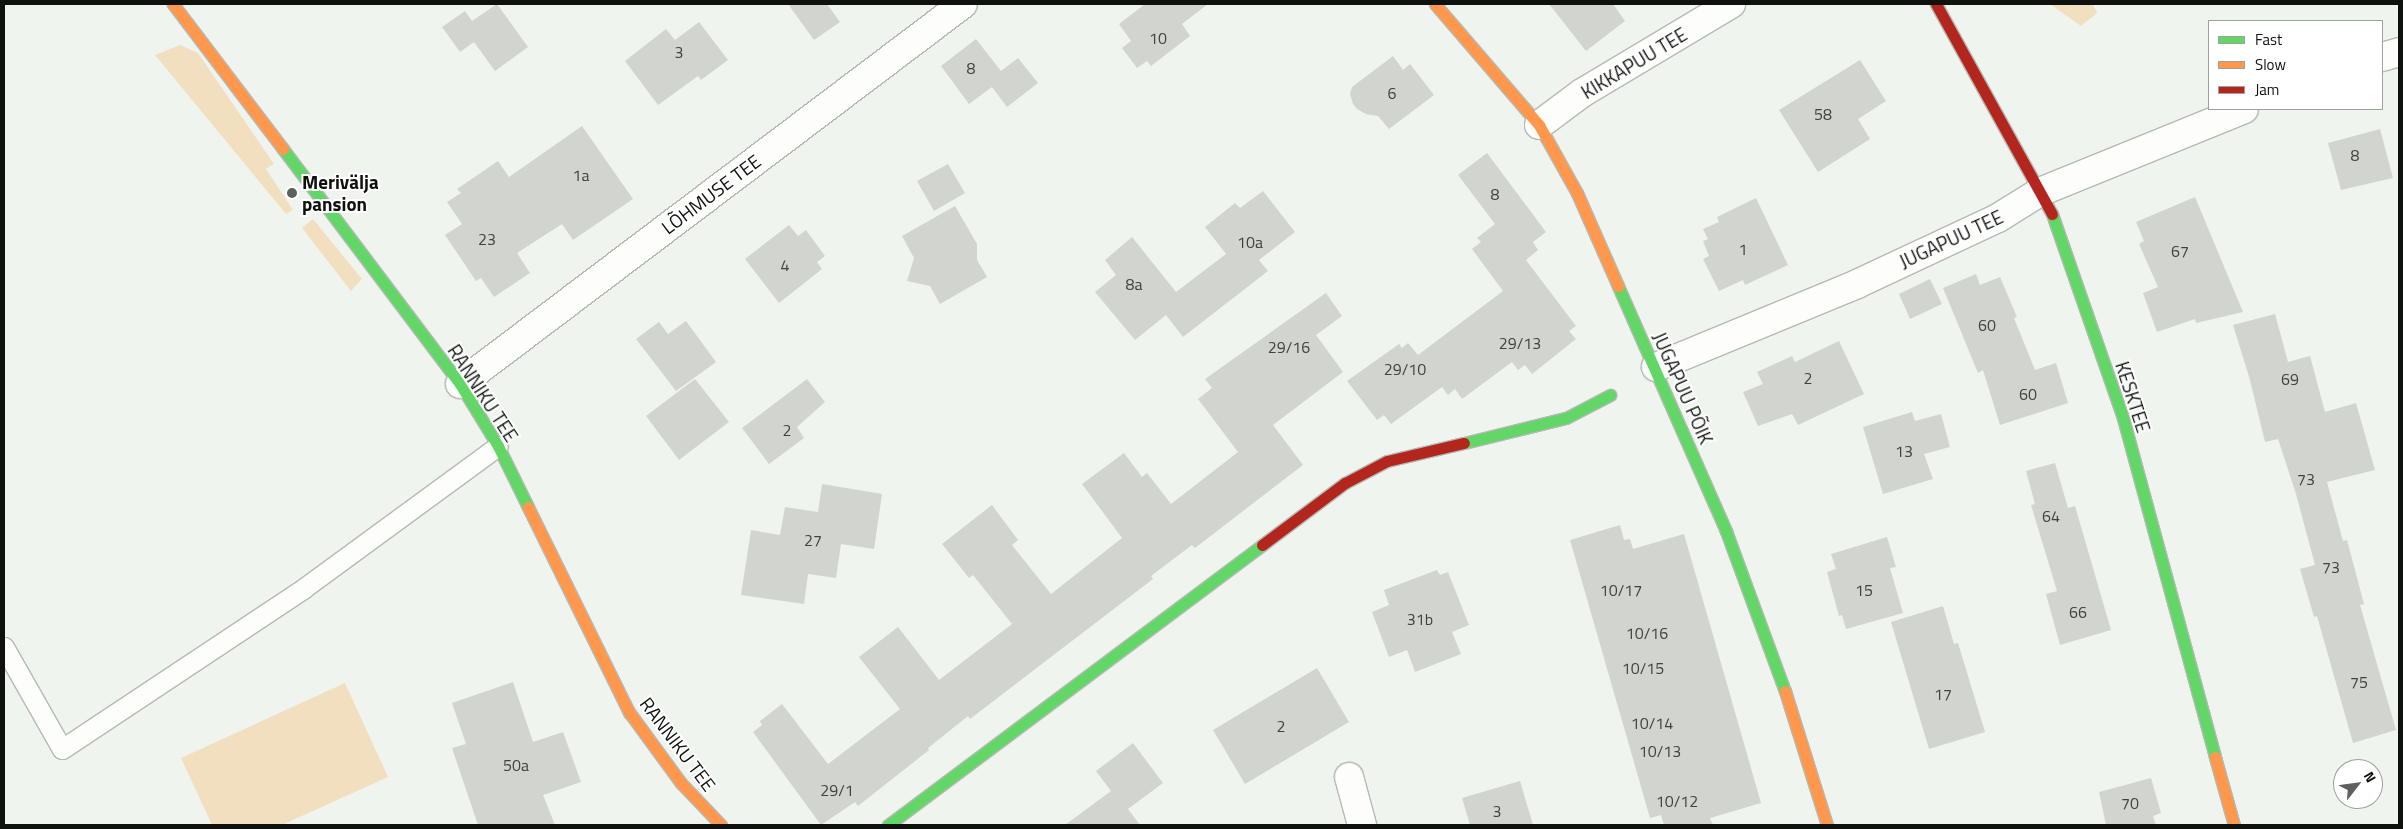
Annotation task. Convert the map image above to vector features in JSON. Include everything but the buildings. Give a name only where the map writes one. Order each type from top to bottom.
[{"type":"street","name":"RANNIKU TEE","points":[[173,4],[460,384],[498,446],[629,712],[681,783],[721,825]]},
{"type":"street","name":"LÕHMUSE TEE","points":[[460,384],[963,4]]},
{"type":"street","name":"JUGAPUU PÕIK","points":[[1435,4],[1539,125],[1577,193],[1656,367],[1729,540],[1792,708],[1827,825]]},
{"type":"street","name":"KIKKAPUU TEE","points":[[1539,125],[1582,93],[1731,4]]},
{"type":"street","name":"KESKTEE","points":[[1936,4],[2053,215],[2123,418],[2234,825]]},
{"type":"street","points":[[2383,57],[2399,52]]},
{"type":"street","name":"JUGAPUU TEE","points":[[1656,367],[1857,284],[1998,218],[2040,192],[2242,110]]},
{"type":"street","points":[[888,825],[1345,483],[1387,461],[1566,418],[1610,395]]},
{"type":"street","points":[[1349,777],[1362,825]]},
{"type":"lane","points":[[4,648],[62,749],[304,588],[498,446]]},
{"type":"shaded area","points":[[2050,4],[2093,4],[2097,13],[2081,26]]},
{"type":"shaded area","points":[[180,45],[198,53],[274,164],[266,169],[293,210],[286,214],[155,55]]},
{"type":"shaded area","points":[[313,219],[362,279],[351,291],[302,228]]},
{"type":"shaded area","points":[[345,683],[388,777],[282,825],[212,825],[181,758]]},
{"type":"traffic: fast","points":[[283,149],[460,384],[498,446],[528,507]]},
{"type":"traffic: fast","points":[[2052,214],[2123,418],[2215,757]]},
{"type":"traffic: fast","points":[[1618,286],[1726,531],[1785,691]]},
{"type":"traffic: fast","points":[[1464,443],[1566,418],[1610,395]]},
{"type":"traffic: fast","points":[[888,825],[1262,545]]},
{"type":"traffic: slow","points":[[173,4],[283,149]]},
{"type":"traffic: slow","points":[[1435,4],[1539,125],[1577,193],[1618,286]]},
{"type":"traffic: slow","points":[[528,507],[629,712],[681,783],[721,825]]},
{"type":"traffic: slow","points":[[1785,691],[1827,825]]},
{"type":"traffic: slow","points":[[2215,757],[2234,825]]},
{"type":"traffic: jam","points":[[1936,4],[2052,214]]},
{"type":"traffic: jam","points":[[1262,545],[1345,483],[1387,461],[1464,443]]},
{"type":"place","name":"Merivälja pansion","points":[[292,193]]}]
